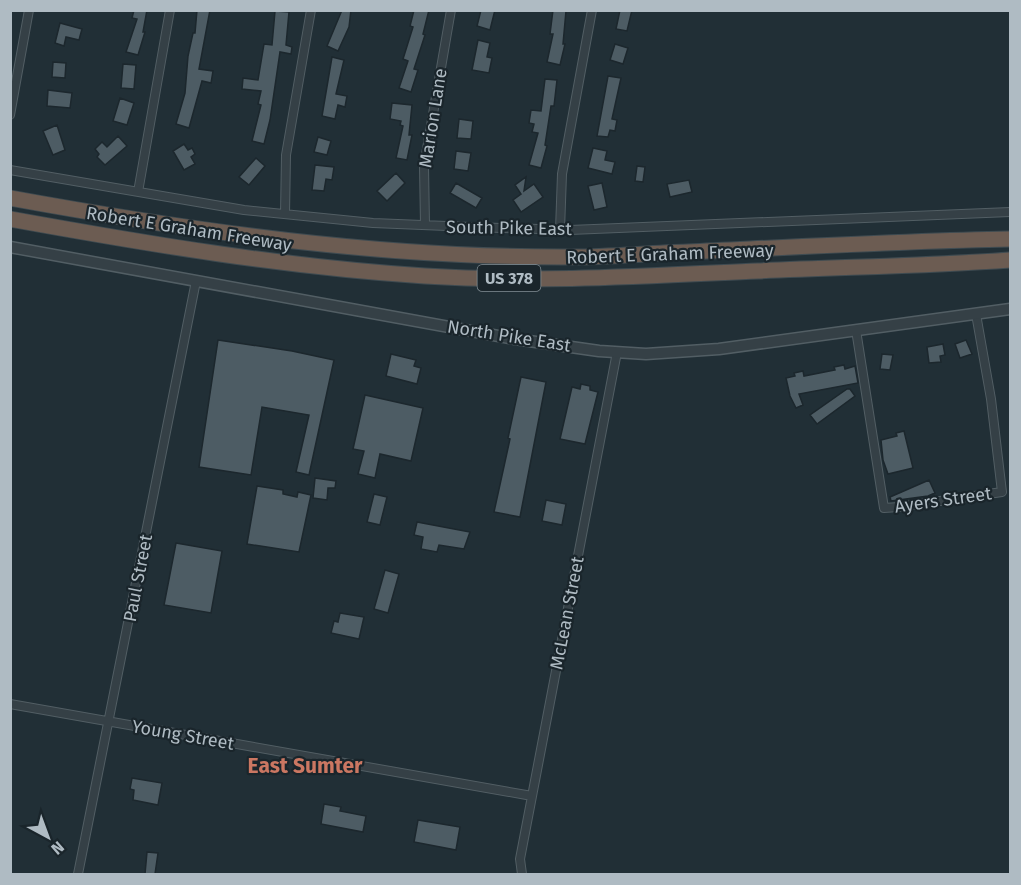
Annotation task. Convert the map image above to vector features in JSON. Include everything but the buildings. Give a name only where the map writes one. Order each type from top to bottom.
[{"type":"highway","name":"Robert E Graham Freeway","points":[[10,198],[157,224],[289,242],[476,256],[574,257],[1011,239]]},
{"type":"highway","name":"Robert E Graham Freeway","points":[[10,219],[159,246],[266,262],[428,276],[518,278],[642,276],[1011,260]]},
{"type":"street","points":[[10,116],[29,10]]},
{"type":"street","points":[[138,192],[170,10]]},
{"type":"street","points":[[285,214],[286,155],[311,10]]},
{"type":"street","name":"Marion Lane","points":[[425,225],[424,166],[451,10]]},
{"type":"street","points":[[560,230],[562,174],[592,10]]},
{"type":"street","name":"South Pike East","points":[[10,170],[244,210],[374,223],[560,230],[1011,212]]},
{"type":"street","name":"North Pike East","points":[[10,247],[515,339],[646,354],[719,349],[1011,309]]},
{"type":"street","name":"Paul Street","points":[[78,874],[196,281]]},
{"type":"street","name":"Ayers Street","points":[[856,330],[884,508],[899,507],[1002,492],[992,399],[976,314]]},
{"type":"street","name":"McLean Street","points":[[522,874],[520,859],[617,352]]},
{"type":"street","name":"Young Street","points":[[10,704],[532,796]]},
{"type":"district","name":"East Sumter","points":[[305,766]]}]
